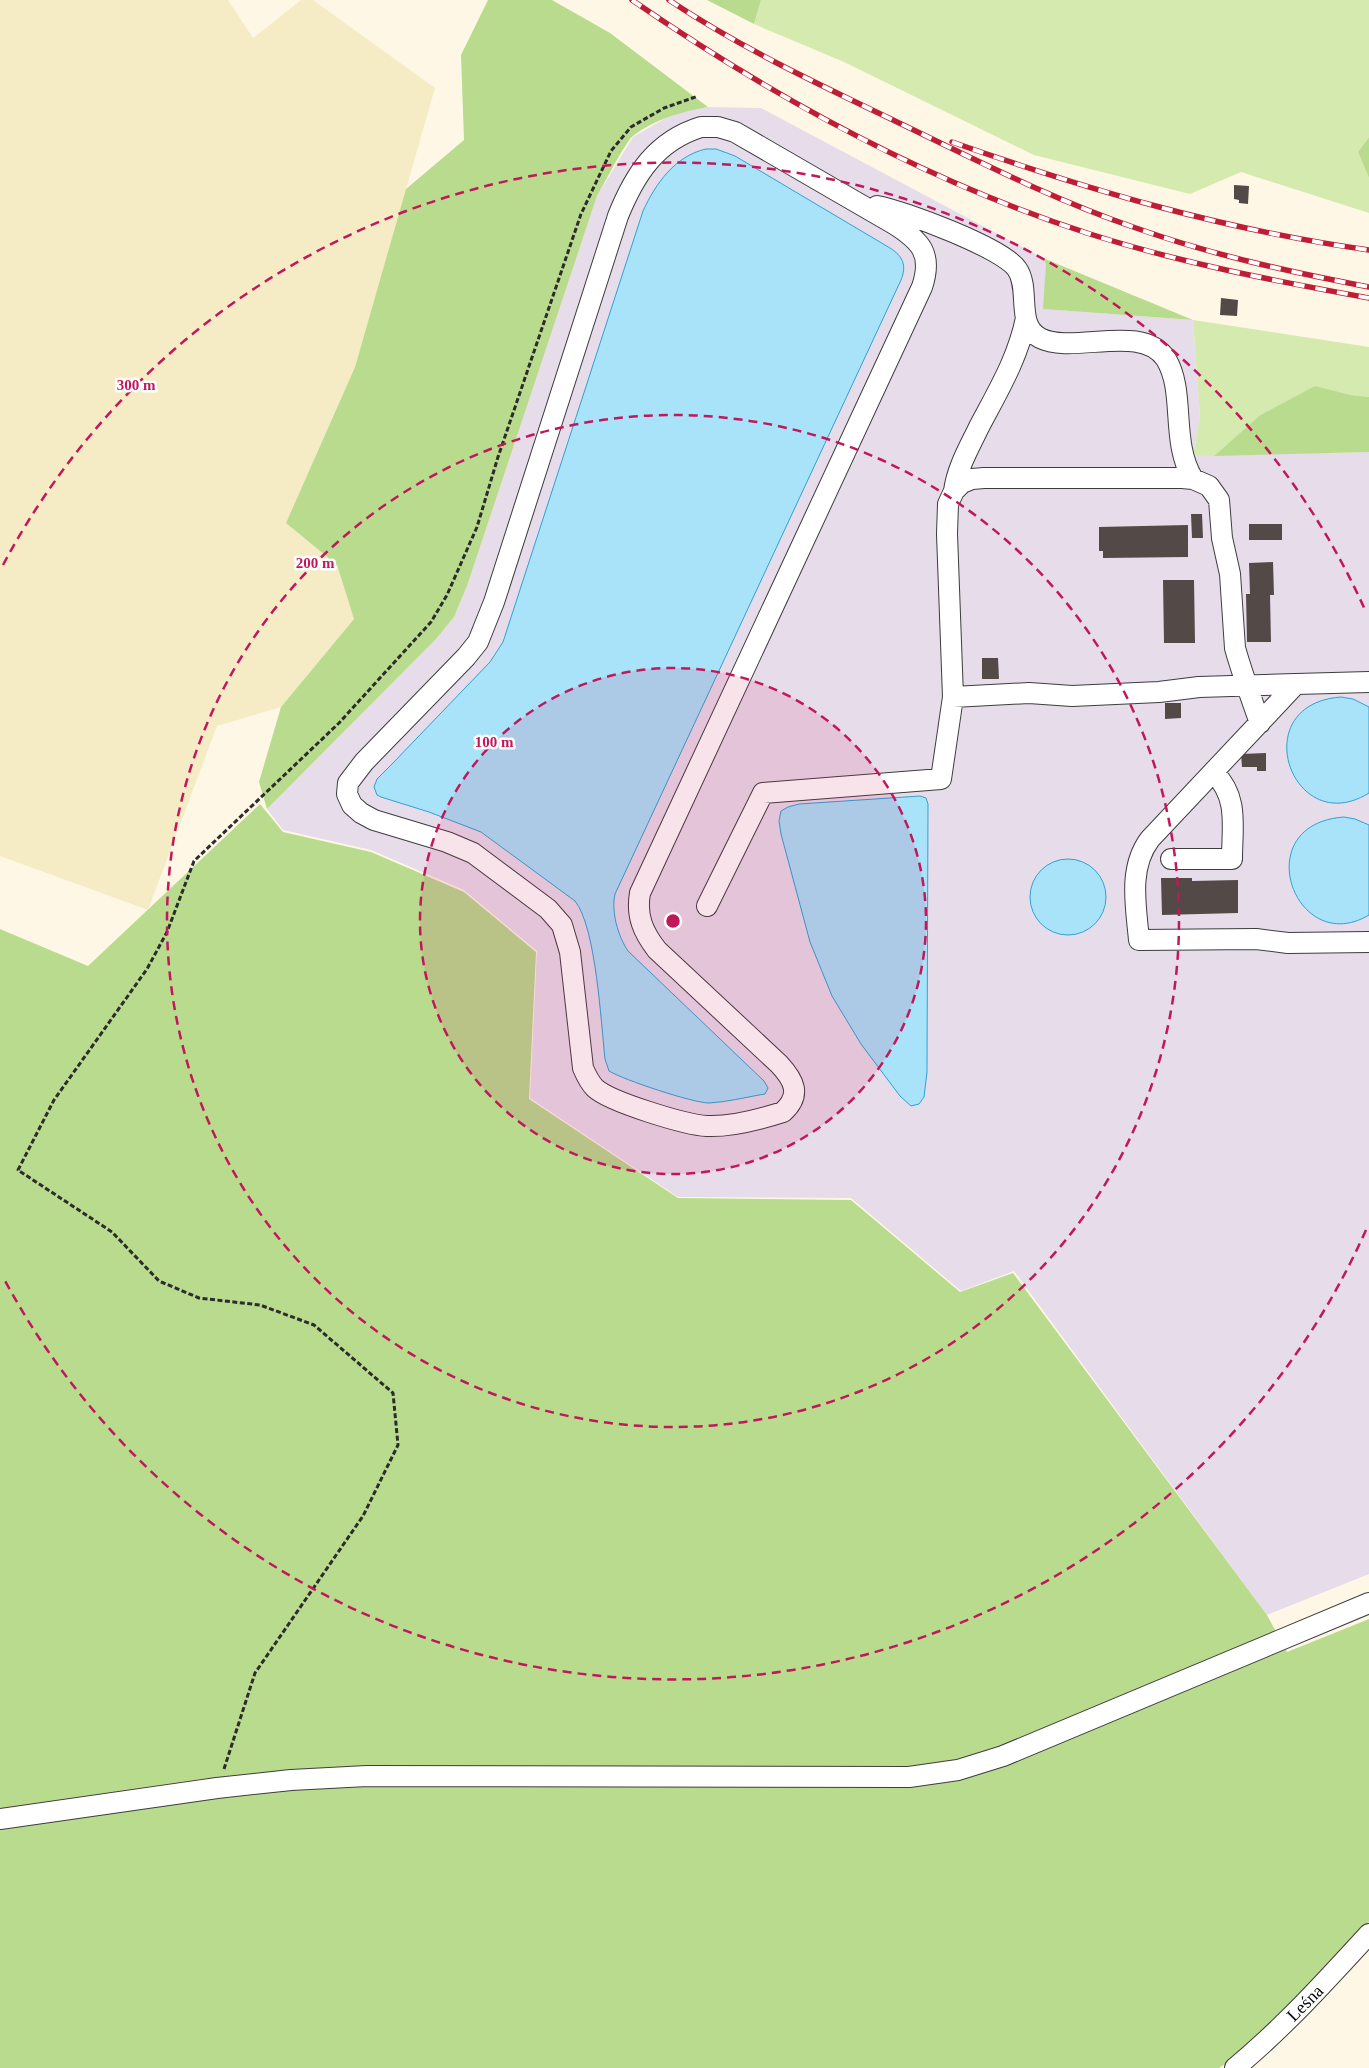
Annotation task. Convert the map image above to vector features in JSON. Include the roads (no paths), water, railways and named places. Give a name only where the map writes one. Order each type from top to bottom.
[{"type":"street","points":[[864,207],[914,238],[926,256],[928,266],[926,277],[644,882],[638,906],[643,930],[657,950],[787,1073],[793,1083],[794,1095],[790,1105],[783,1112],[718,1126],[694,1125],[616,1100],[595,1088],[588,1080],[580,1054],[568,944],[562,925],[548,908],[473,853],[447,842],[374,820],[361,813],[352,805],[347,794],[348,783],[364,762],[466,657],[478,642],[494,602],[618,216],[634,182],[651,158],[666,143],[683,133],[701,127],[718,127],[734,132],[864,207],[876,206],[906,214],[1003,256],[1017,269],[1022,278],[1027,326],[1039,338],[1049,341],[1127,341],[1149,345],[1158,350],[1165,358],[1173,379],[1181,450],[1193,479]]},
{"type":"street","points":[[707,906],[763,793],[941,779],[953,697],[947,534],[948,504],[964,457],[1012,366],[1026,318]]},
{"type":"street","points":[[954,491],[962,483],[972,479],[984,478],[1193,479],[1209,486],[1219,500],[1222,538],[1230,574],[1235,648],[1260,723]]},
{"type":"street","points":[[953,697],[1029,693],[1081,696],[1159,692],[1199,687],[1369,682]]},
{"type":"street","points":[[1296,684],[1150,839],[1139,857],[1135,881],[1139,940],[1256,939],[1288,943],[1369,942]]},
{"type":"street","points":[[1170,859],[1232,859],[1232,803],[1226,787],[1214,773]]},
{"type":"street","points":[[0,1819],[217,1788],[291,1780],[367,1776],[909,1777],[958,1770],[1053,1736],[1369,1603]]},
{"type":"street","name":"Leśna","points":[[1235,2068],[1267,2041],[1316,1993],[1369,1934]]},
{"type":"water","points":[[706,149],[716,149],[735,156],[890,248],[898,254],[904,266],[901,280],[615,894],[616,924],[628,951],[764,1081],[768,1088],[765,1094],[709,1103],[659,1090],[609,1071],[605,1059],[593,953],[582,914],[575,901],[481,832],[429,812],[381,797],[377,795],[374,787],[377,779],[490,662],[503,642],[643,211],[660,181],[676,164]]},
{"type":"water","points":[[1341,697],[1353,699],[1369,707],[1369,793],[1342,803],[1318,799],[1301,786],[1290,766],[1287,743],[1294,722],[1311,705]]},
{"type":"water","points":[[920,796],[926,798],[928,804],[927,1072],[924,1097],[919,1104],[911,1106],[900,1096],[861,1044],[832,996],[810,942],[779,821],[781,811],[799,804]]},
{"type":"water","points":[[1344,817],[1369,825],[1369,915],[1343,924],[1320,919],[1303,905],[1292,885],[1289,863],[1296,841],[1314,825]]},
{"type":"water","points":[[1068,859],[1082,862],[1095,870],[1103,883],[1106,897],[1103,911],[1095,924],[1082,932],[1068,935],[1054,932],[1041,924],[1033,911],[1030,897],[1033,883],[1041,870],[1054,862]]},
{"type":"railway","points":[[632,0],[740,70],[796,103],[910,163],[969,189],[1029,213],[1090,234],[1159,254],[1263,278],[1369,298]]},
{"type":"railway","points":[[669,0],[750,49],[806,78],[1042,191],[1104,217],[1222,255],[1369,287]]},
{"type":"railway","points":[[952,142],[1106,192],[1209,220],[1315,242],[1369,250]]}]
